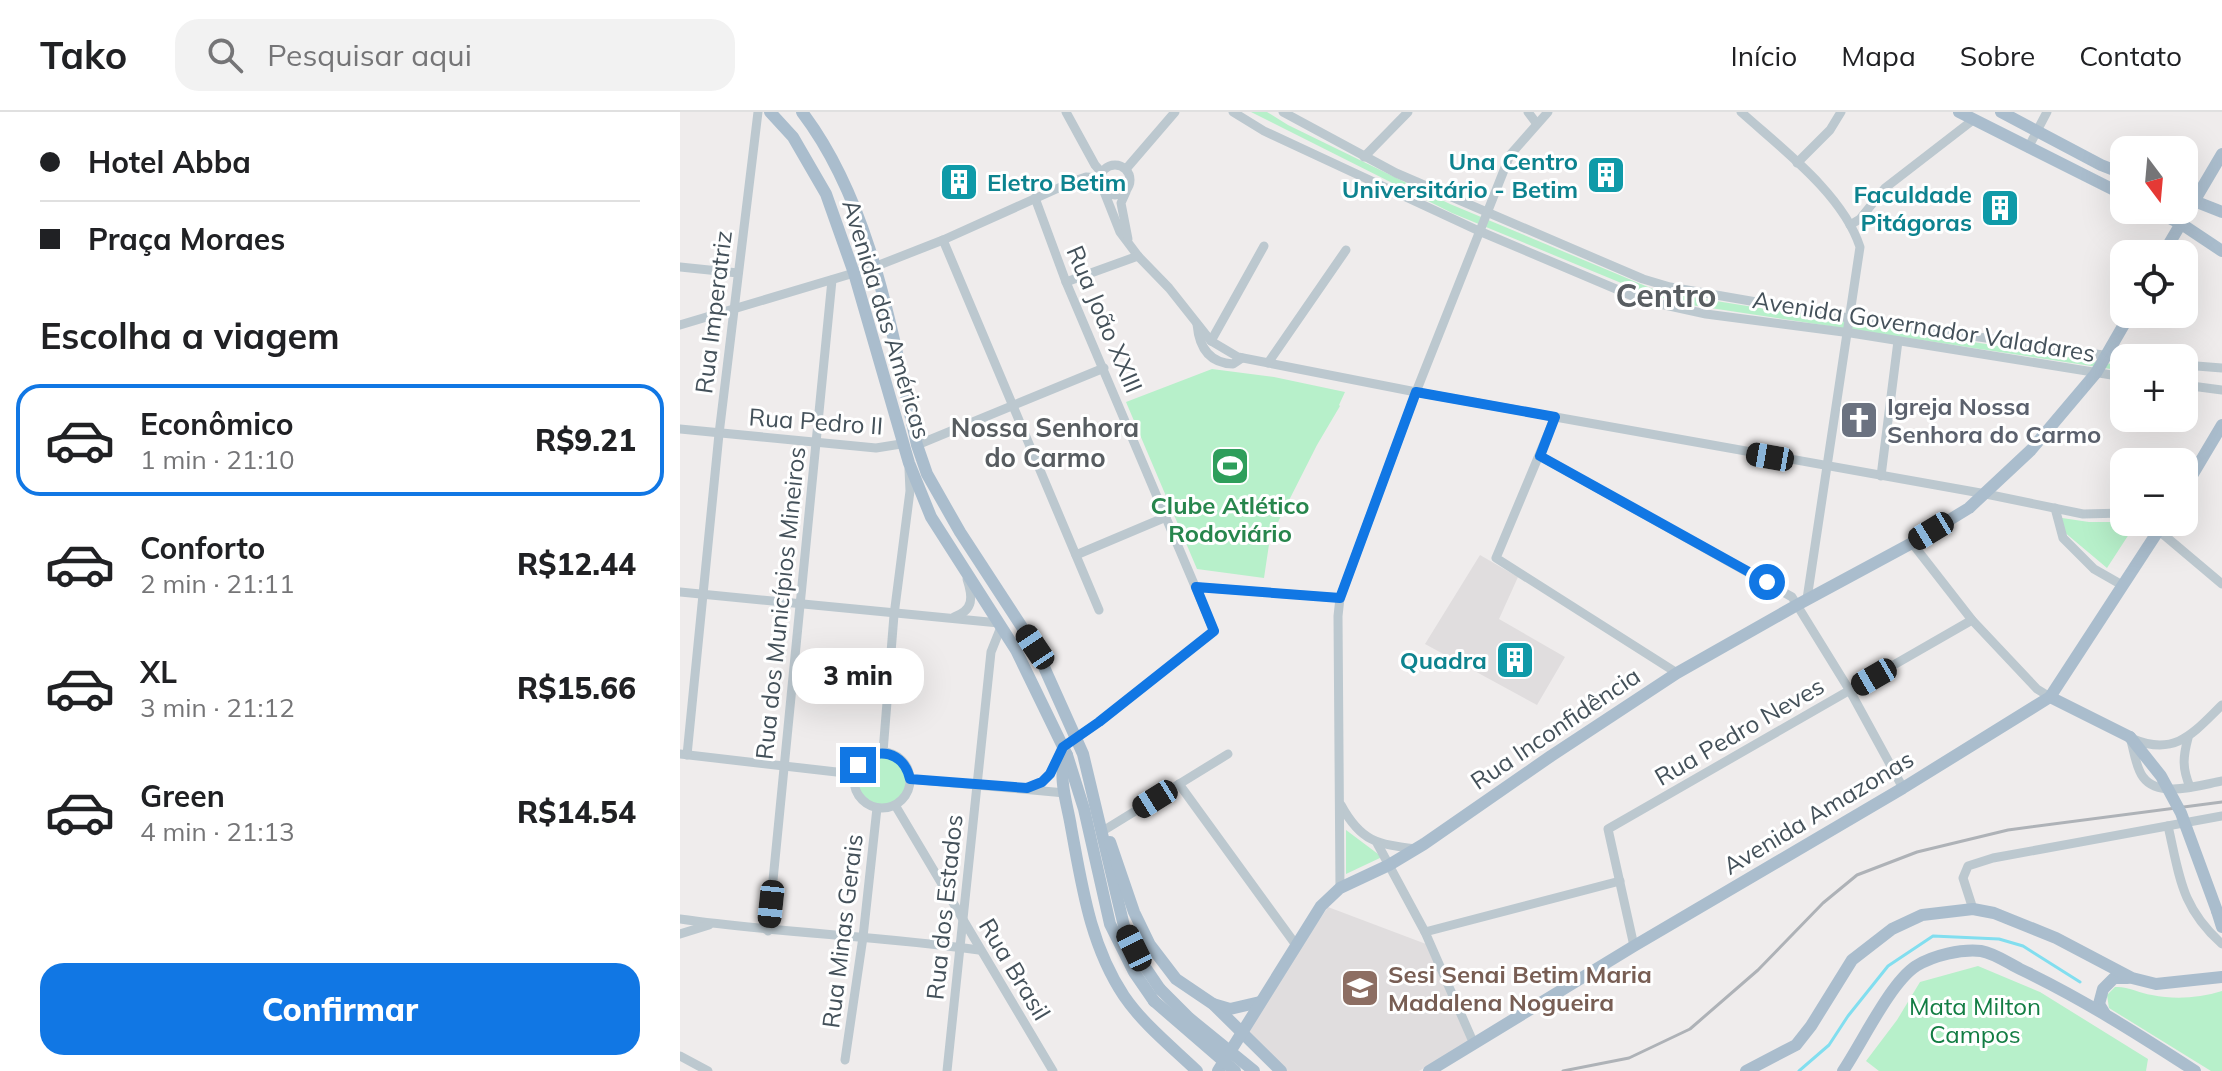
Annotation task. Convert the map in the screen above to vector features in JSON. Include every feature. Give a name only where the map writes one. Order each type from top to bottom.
[{"type":"main road","name":"Avenida das Américas","points":[[770,112],[793,137],[826,194],[854,273],[901,444],[931,517],[1016,650],[1065,751],[1084,809],[1110,924],[1130,964],[1157,995]]},
{"type":"main road","name":"Avenida das Américas","points":[[802,112],[848,189],[874,267],[917,445],[927,474],[960,532],[1035,647],[1083,754],[1124,926],[1157,995]]},
{"type":"main road","points":[[1959,112],[2110,188]]},
{"type":"main road","points":[[2001,112],[2110,167]]},
{"type":"main road","points":[[793,137],[800,140],[807,138],[812,126]]},
{"type":"main road","points":[[2198,187],[2222,154]]},
{"type":"main road","points":[[2198,203],[2222,212]]},
{"type":"main road","points":[[2182,224],[2222,251]]},
{"type":"main road","name":"Rua Inconfidência","points":[[1218,1071],[1321,906],[1340,888],[1416,849],[1677,673],[1912,543],[1969,508],[2031,450],[2096,373],[2122,328]]},
{"type":"main road","points":[[2198,467],[2220,432]]},
{"type":"main road","points":[[943,540],[960,532]]},
{"type":"main road","name":"Avenida Amazonas","points":[[1429,1071],[2050,697],[2152,536]]},
{"type":"main road","points":[[1027,673],[1043,664]]},
{"type":"main road","points":[[2050,697],[2130,737],[2161,776],[2181,813],[2221,921]]},
{"type":"main road","name":"Avenida das Américas","points":[[1065,751],[1062,769],[1079,874],[1101,956],[1125,998],[1197,1071]]},
{"type":"main road","points":[[1090,782],[1134,912],[1150,945],[1176,979],[1213,1004],[1281,1071]]},
{"type":"main road","points":[[1746,1071],[1796,1045],[1852,960],[1892,929],[1922,915],[1973,909],[1994,913],[2056,938],[2132,978],[2156,984],[2222,977]]},
{"type":"main road","points":[[1843,1071],[1894,989],[1915,967],[1937,956],[1963,951],[1984,951],[2106,1015],[2195,1071]]},
{"type":"main road","points":[[2106,1015],[2099,1004],[2103,989],[2114,978],[2132,978]]},
{"type":"main road","points":[[1157,995],[1235,1071]]},
{"type":"main road","points":[[1157,995],[1254,1071]]},
{"type":"main road","points":[[1213,1004],[1230,1009],[1260,1002]]},
{"type":"street","name":"Rua Imperatriz","points":[[683,755],[758,112]]},
{"type":"street","points":[[1066,112],[1102,180],[1120,232],[1211,341],[1242,358],[2083,514],[2110,513]]},
{"type":"street","points":[[1126,169],[1175,112]]},
{"type":"street","name":"Avenida Governador Valadares","points":[[1233,112],[1264,131],[1479,231],[1642,300],[1706,314],[1847,332],[2110,375]]},
{"type":"street","name":"Avenida Governador Valadares","points":[[1283,112],[1364,157],[1643,279],[1670,287],[1849,318],[2110,356]]},
{"type":"street","points":[[1364,157],[1408,112]]},
{"type":"street","points":[[1528,112],[1537,124]]},
{"type":"street","points":[[1340,888],[1340,598],[1416,392],[1510,155],[1548,112]]},
{"type":"street","points":[[1741,112],[1829,195],[1850,225],[1860,247],[1827,467],[1802,602]]},
{"type":"street","points":[[1797,163],[1830,130],[1841,112]]},
{"type":"street","points":[[2028,148],[2047,112]]},
{"type":"street","points":[[1850,225],[1860,219],[1885,188],[1973,120]]},
{"type":"street","points":[[1102,180],[1114,165],[1126,169]]},
{"type":"street","points":[[1126,169],[1130,180],[1121,203],[1129,242]]},
{"type":"street","points":[[680,325],[874,267],[1086,177],[1102,180],[1115,195],[1128,188]]},
{"type":"street","name":"Rua João XXIII","points":[[1035,198],[1066,282],[1214,631],[1076,738]]},
{"type":"street","points":[[943,240],[1099,610]]},
{"type":"street","points":[[1211,341],[1264,246]]},
{"type":"street","points":[[1268,363],[1346,250]]},
{"type":"street","points":[[1066,282],[1138,256]]},
{"type":"street","points":[[680,267],[738,273]]},
{"type":"street","name":"Rua dos Municípios Mineiros","points":[[768,931],[832,280]]},
{"type":"street","points":[[1197,324],[1198,339],[1207,355],[1221,364],[1233,364],[1242,358]]},
{"type":"street","points":[[1881,476],[1898,341]]},
{"type":"street","points":[[2198,366],[2222,368]]},
{"type":"street","points":[[917,445],[1104,368]]},
{"type":"street","points":[[2198,387],[2222,390]]},
{"type":"street","points":[[1555,417],[1496,558],[1677,673]]},
{"type":"street","name":"Rua Pedro II","points":[[680,429],[876,448],[901,444]]},
{"type":"street","points":[[1540,456],[1802,602],[1903,788]]},
{"type":"street","points":[[883,752],[894,615],[910,491],[909,463]]},
{"type":"street","points":[[907,511],[913,507],[920,508],[931,517]]},
{"type":"street","points":[[2055,508],[2063,538],[2094,569],[2122,585]]},
{"type":"street","points":[[1076,555],[1166,517]]},
{"type":"street","points":[[2171,536],[2222,584]]},
{"type":"street","points":[[1912,543],[1972,620],[2037,689],[2050,697]]},
{"type":"street","points":[[947,620],[963,614],[970,605],[973,596],[964,571]]},
{"type":"street","points":[[1196,587],[1340,598]]},
{"type":"street","points":[[680,592],[1000,625]]},
{"type":"street","name":"Rua Pedro Neves","points":[[1620,881],[1608,829],[1972,620]]},
{"type":"street","name":"Rua dos Estados","points":[[947,1071],[991,652],[1000,625]]},
{"type":"street","points":[[991,652],[1001,648],[1016,650]]},
{"type":"street","points":[[2130,737],[2145,744],[2168,746],[2188,738],[2222,705]]},
{"type":"street","points":[[2130,737],[2139,771],[2158,788],[2190,787],[2222,781]]},
{"type":"street","points":[[1027,788],[1042,782],[1050,774],[1076,738]]},
{"type":"street","points":[[2188,738],[2183,757],[2184,772],[2190,787]]},
{"type":"street","points":[[883,752],[905,764],[910,779],[906,794],[895,805],[877,808],[861,799],[854,783],[854,774],[865,758],[883,752]]},
{"type":"street","points":[[1106,829],[1228,754]]},
{"type":"street","points":[[683,755],[854,774]]},
{"type":"street","points":[[910,779],[1065,793]]},
{"type":"street","points":[[1179,784],[1296,945]]},
{"type":"street","points":[[1340,802],[1352,825],[1364,836],[1377,843],[1416,849]]},
{"type":"street","name":"Rua Brasil","points":[[895,805],[1053,1071]]},
{"type":"street","name":"Rua Minas Gerais","points":[[845,1060],[877,808]]},
{"type":"street","points":[[1973,909],[1963,878],[1968,866],[1993,858],[2222,816]]},
{"type":"street","points":[[2168,826],[2191,910],[2201,925],[2222,944]]},
{"type":"street","points":[[1377,843],[1425,932],[1474,1044]]},
{"type":"street","points":[[1425,932],[1620,881],[1634,946]]},
{"type":"street","points":[[680,919],[768,931],[863,937],[979,950]]},
{"type":"street","points":[[680,934],[713,924]]},
{"type":"street","points":[[680,1056],[708,1071]]},
{"type":"shaded area","points":[[1480,555],[1518,577],[1499,619],[1565,657],[1537,705],[1425,644]]},
{"type":"shaded area","name":"Sesi Senai Betim Maria Madalena Nogueira","points":[[1328,907],[1426,944],[1469,1041],[1419,1071],[1287,1071],[1245,1031]]},
{"type":"green space","points":[[1251,112],[1267,112],[1450,204],[1660,292],[2110,364],[2110,369],[1684,304],[1643,292],[1452,213]]},
{"type":"green space","name":"Clube Atlético Rodoviário","points":[[1212,369],[1274,377],[1345,392],[1271,531],[1264,578],[1197,569],[1126,402]]},
{"type":"green space","points":[[2062,518],[2110,522],[2110,536],[2128,536],[2107,568],[2063,531]]},
{"type":"green space","points":[[881,755],[898,763],[906,780],[898,797],[881,805],[864,797],[856,780],[864,763]]},
{"type":"green space","points":[[1346,830],[1382,857],[1346,874]]},
{"type":"green space","name":"Mata Milton Campos","points":[[1978,966],[2040,992],[2148,1059],[2146,1071],[1879,1071],[1866,1061],[1897,1020],[1920,982]]},
{"type":"green space","points":[[2115,987],[2169,997],[2196,997],[2222,991],[2222,1071],[2211,1071],[2109,1008],[2107,995]]},
{"type":"waterway","points":[[1799,1071],[1829,1045],[1888,966],[1933,936],[1999,939],[2023,946],[2080,982]]},
{"type":"railway","points":[[1563,1071],[1629,1058],[1690,1029],[1758,970],[1823,903],[1857,875],[1917,852],[2008,830],[2222,802]]},
{"type":"place","name":"Una Centro Universitário - Betim","points":[[1606,175]]},
{"type":"place","name":"Eletro Betim","points":[[959,182]]},
{"type":"place","name":"Faculdade Pitágoras","points":[[2000,208]]},
{"type":"place","name":"Igreja Nossa Senhora do Carmo","points":[[1859,420]]},
{"type":"place","name":"Clube Atlético Rodoviário","points":[[1230,466]]},
{"type":"place","name":"Quadra","points":[[1515,660]]},
{"type":"place","name":"Sesi Senai Betim Maria Madalena Nogueira","points":[[1360,988]]},
{"type":"district","name":"Centro","points":[[1666,295]]},
{"type":"district","name":"Nossa Senhora do Carmo","points":[[1045,442]]},
{"type":"route","points":[[858,765],[865,758],[883,752],[905,764],[910,779],[1027,788],[1042,782],[1050,774],[1063,747],[1214,631],[1196,587],[1340,598],[1416,392],[1555,417],[1540,456],[1767,582]]}]
